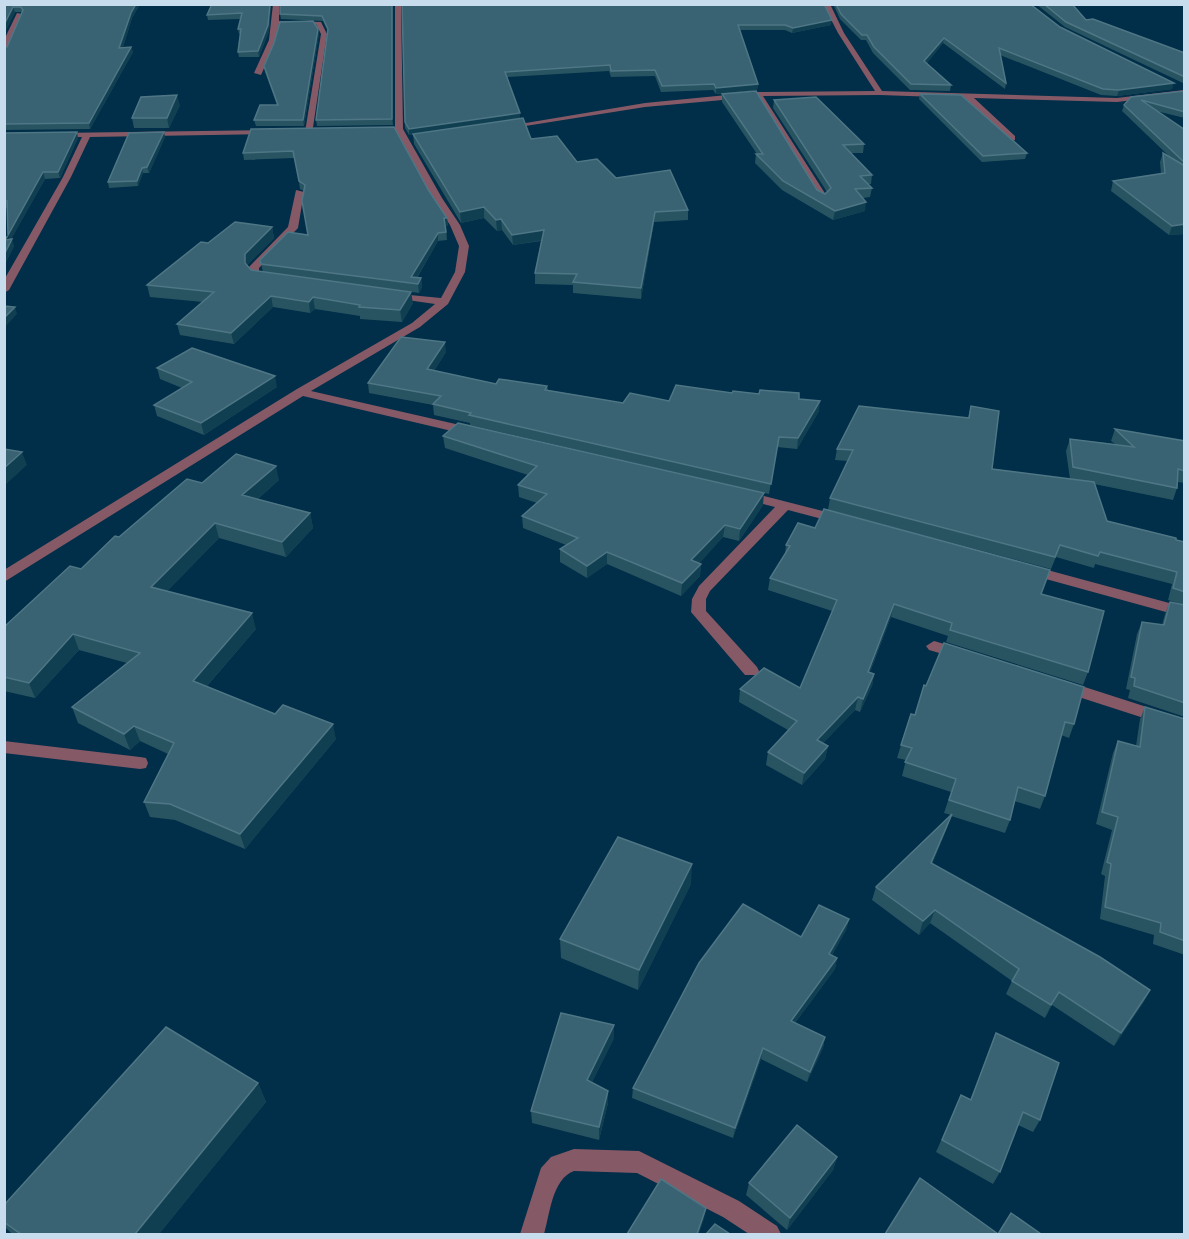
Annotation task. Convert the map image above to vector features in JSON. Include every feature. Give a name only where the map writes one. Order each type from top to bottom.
[{"type":"street","points":[[258,73],[268,55],[277,23],[276,4]]},
{"type":"street","points":[[4,577],[301,392],[416,325],[444,302],[460,272],[464,246],[455,225],[437,198],[402,134],[398,4]]},
{"type":"street","points":[[826,4],[841,33],[880,93]]},
{"type":"street","points":[[4,50],[19,14]]},
{"type":"street","points":[[277,23],[315,22],[319,23],[324,34],[309,132]]},
{"type":"street","points":[[1174,84],[1185,91]]},
{"type":"street","points":[[495,128],[645,105],[758,94],[965,94],[1117,100],[1185,91]]},
{"type":"street","points":[[758,94],[823,198]]},
{"type":"street","points":[[965,94],[1012,138]]},
{"type":"street","points":[[299,132],[321,131]]},
{"type":"street","points":[[52,135],[276,132]]},
{"type":"street","points":[[4,290],[67,177],[87,135]]},
{"type":"street","points":[[281,280],[258,277],[254,273],[254,267],[293,228],[299,192]]},
{"type":"street","points":[[386,294],[444,302]]},
{"type":"street","points":[[301,392],[490,436]]},
{"type":"street","points":[[729,492],[854,524]]},
{"type":"street","points":[[751,671],[698,612],[699,599],[704,589],[785,505]]},
{"type":"street","points":[[1014,566],[1185,612]]},
{"type":"street","points":[[934,646],[980,660]]},
{"type":"street","points":[[1048,682],[1185,725]]},
{"type":"street","points":[[4,747],[140,763]]},
{"type":"street","points":[[532,1234],[549,1176],[559,1165],[573,1160],[639,1162],[731,1209],[769,1234]]},
{"type":"building","points":[[4,4],[136,4],[119,48],[131,47],[89,123],[4,124],[4,47],[7,47],[23,10],[21,7],[13,7],[4,25]]},
{"type":"building","points":[[212,4],[270,4],[268,25],[258,51],[238,52],[241,29],[238,29],[242,13],[207,15]]},
{"type":"building","points":[[280,4],[392,4],[392,119],[316,120],[328,29],[322,16],[280,14]]},
{"type":"building","points":[[402,4],[824,4],[832,20],[793,28],[785,25],[738,25],[758,84],[716,88],[714,84],[662,86],[655,70],[611,71],[610,65],[505,72],[520,113],[409,129],[405,122]]},
{"type":"building","points":[[836,4],[1030,4],[1060,27],[1174,83],[1119,90],[1103,89],[999,48],[1006,83],[944,38],[924,61],[951,85],[911,84],[874,47],[867,35],[862,35],[841,14]]},
{"type":"building","points":[[1044,4],[1072,4],[1086,20],[1093,19],[1185,53],[1185,77],[1066,22]]},
{"type":"building","points":[[313,21],[318,29],[303,120],[254,120],[260,105],[278,105],[264,66],[280,22]]},
{"type":"building","points":[[756,91],[817,190],[825,194],[831,188],[774,100],[816,97],[864,144],[843,145],[872,175],[860,176],[872,188],[855,189],[866,202],[835,211],[783,181],[756,154],[763,154],[722,94]]},
{"type":"building","points":[[1185,91],[1185,112],[1141,100],[1185,130],[1185,163],[1124,105],[1131,97]]},
{"type":"building","points":[[920,94],[961,95],[1027,153],[983,156]]},
{"type":"building","points":[[177,95],[167,118],[132,118],[141,97]]},
{"type":"building","points":[[523,118],[531,139],[557,136],[577,162],[597,159],[616,178],[670,170],[688,210],[655,212],[641,288],[573,282],[577,274],[535,273],[544,230],[512,235],[501,219],[496,220],[484,207],[460,212],[413,134]]},
{"type":"building","points":[[394,127],[429,191],[447,218],[444,218],[446,232],[438,233],[411,277],[421,278],[418,284],[261,264],[260,260],[288,232],[308,235],[302,201],[305,185],[299,181],[293,151],[243,153],[251,129]]},
{"type":"building","points":[[77,132],[58,172],[43,172],[8,235],[7,201],[4,201],[4,133]]},
{"type":"building","points":[[164,132],[147,167],[142,168],[137,181],[108,182],[129,133]]},
{"type":"building","points":[[1163,153],[1185,166],[1185,224],[1172,226],[1113,181],[1165,173]]},
{"type":"building","points":[[235,222],[272,227],[245,254],[245,263],[251,270],[411,292],[400,310],[359,307],[360,305],[313,297],[309,302],[271,296],[231,333],[177,324],[214,292],[147,285],[201,242],[208,243]]},
{"type":"building","points":[[4,237],[7,237],[5,240],[12,239],[4,255]]},
{"type":"building","points":[[4,306],[15,307],[4,318]]},
{"type":"building","points":[[401,337],[445,342],[427,369],[496,384],[499,379],[547,386],[545,390],[623,403],[630,393],[669,401],[676,385],[732,393],[733,391],[759,394],[760,390],[799,393],[799,399],[820,401],[798,438],[779,437],[771,484],[469,415],[471,413],[433,404],[441,396],[368,383]]},
{"type":"building","points":[[192,348],[275,376],[201,423],[154,405],[192,382],[157,368]]},
{"type":"building","points":[[859,406],[969,418],[971,406],[999,411],[992,469],[1094,482],[1107,521],[1185,542],[1185,592],[1173,588],[1177,572],[1100,552],[1098,556],[1060,545],[1055,557],[830,498],[853,450],[837,449]]},
{"type":"building","points":[[458,423],[764,493],[740,529],[725,525],[691,560],[701,564],[682,583],[607,552],[587,566],[560,549],[578,538],[522,516],[547,494],[518,485],[537,466],[443,436]]},
{"type":"building","points":[[1115,429],[1185,441],[1185,471],[1178,469],[1177,488],[1073,467],[1070,439],[1134,447]]},
{"type":"building","points":[[4,449],[22,452],[4,468]]},
{"type":"building","points":[[236,454],[276,466],[242,495],[310,513],[282,542],[215,523],[151,587],[252,613],[193,681],[275,714],[283,705],[333,724],[240,834],[170,804],[144,802],[174,743],[134,726],[124,734],[72,707],[140,653],[73,634],[29,683],[4,677],[4,627],[70,566],[81,569],[115,536],[119,537],[187,479],[202,483]]},
{"type":"building","points":[[824,509],[1050,570],[1041,594],[1104,611],[1088,672],[950,630],[952,623],[894,604],[868,672],[874,674],[863,699],[858,697],[817,740],[828,746],[804,773],[768,752],[797,721],[740,689],[764,668],[800,688],[837,600],[770,578],[790,546],[786,545],[798,523],[815,528]]},
{"type":"building","points":[[1170,602],[1185,605],[1185,703],[1134,686],[1135,678],[1131,677],[1142,622],[1164,625]]},
{"type":"building","points":[[944,643],[1084,687],[1074,724],[1065,722],[1045,796],[1018,787],[1010,820],[949,800],[956,779],[905,762],[912,748],[901,745],[911,714],[915,715],[924,685],[926,686]]},
{"type":"building","points":[[1145,707],[1185,719],[1185,941],[1160,932],[1161,923],[1105,907],[1111,864],[1107,862],[1118,817],[1102,812],[1118,741],[1140,747]]},
{"type":"building","points":[[952,814],[931,863],[1100,957],[1150,990],[1121,1033],[1059,992],[1051,1005],[1012,981],[1019,969],[935,910],[923,921],[876,887]]},
{"type":"building","points":[[618,837],[692,864],[639,970],[560,939]]},
{"type":"building","points":[[743,904],[801,937],[819,905],[849,919],[829,954],[837,958],[791,1021],[825,1037],[810,1072],[763,1048],[735,1128],[633,1088],[699,963]]},
{"type":"building","points":[[561,1013],[614,1025],[587,1080],[608,1091],[599,1127],[531,1111]]},
{"type":"building","points":[[166,1027],[258,1083],[135,1234],[21,1234],[4,1222],[4,1205]]},
{"type":"building","points":[[996,1033],[1059,1063],[1040,1120],[1023,1112],[1000,1172],[942,1140],[961,1095],[971,1100]]},
{"type":"building","points":[[797,1125],[837,1157],[790,1218],[749,1183]]},
{"type":"building","points":[[920,1178],[998,1234],[885,1234]]},
{"type":"building","points":[[661,1179],[706,1208],[697,1234],[627,1234]]},
{"type":"building","points":[[1011,1213],[1041,1234],[998,1234]]},
{"type":"building","points":[[715,1224],[730,1234],[706,1234]]}]
